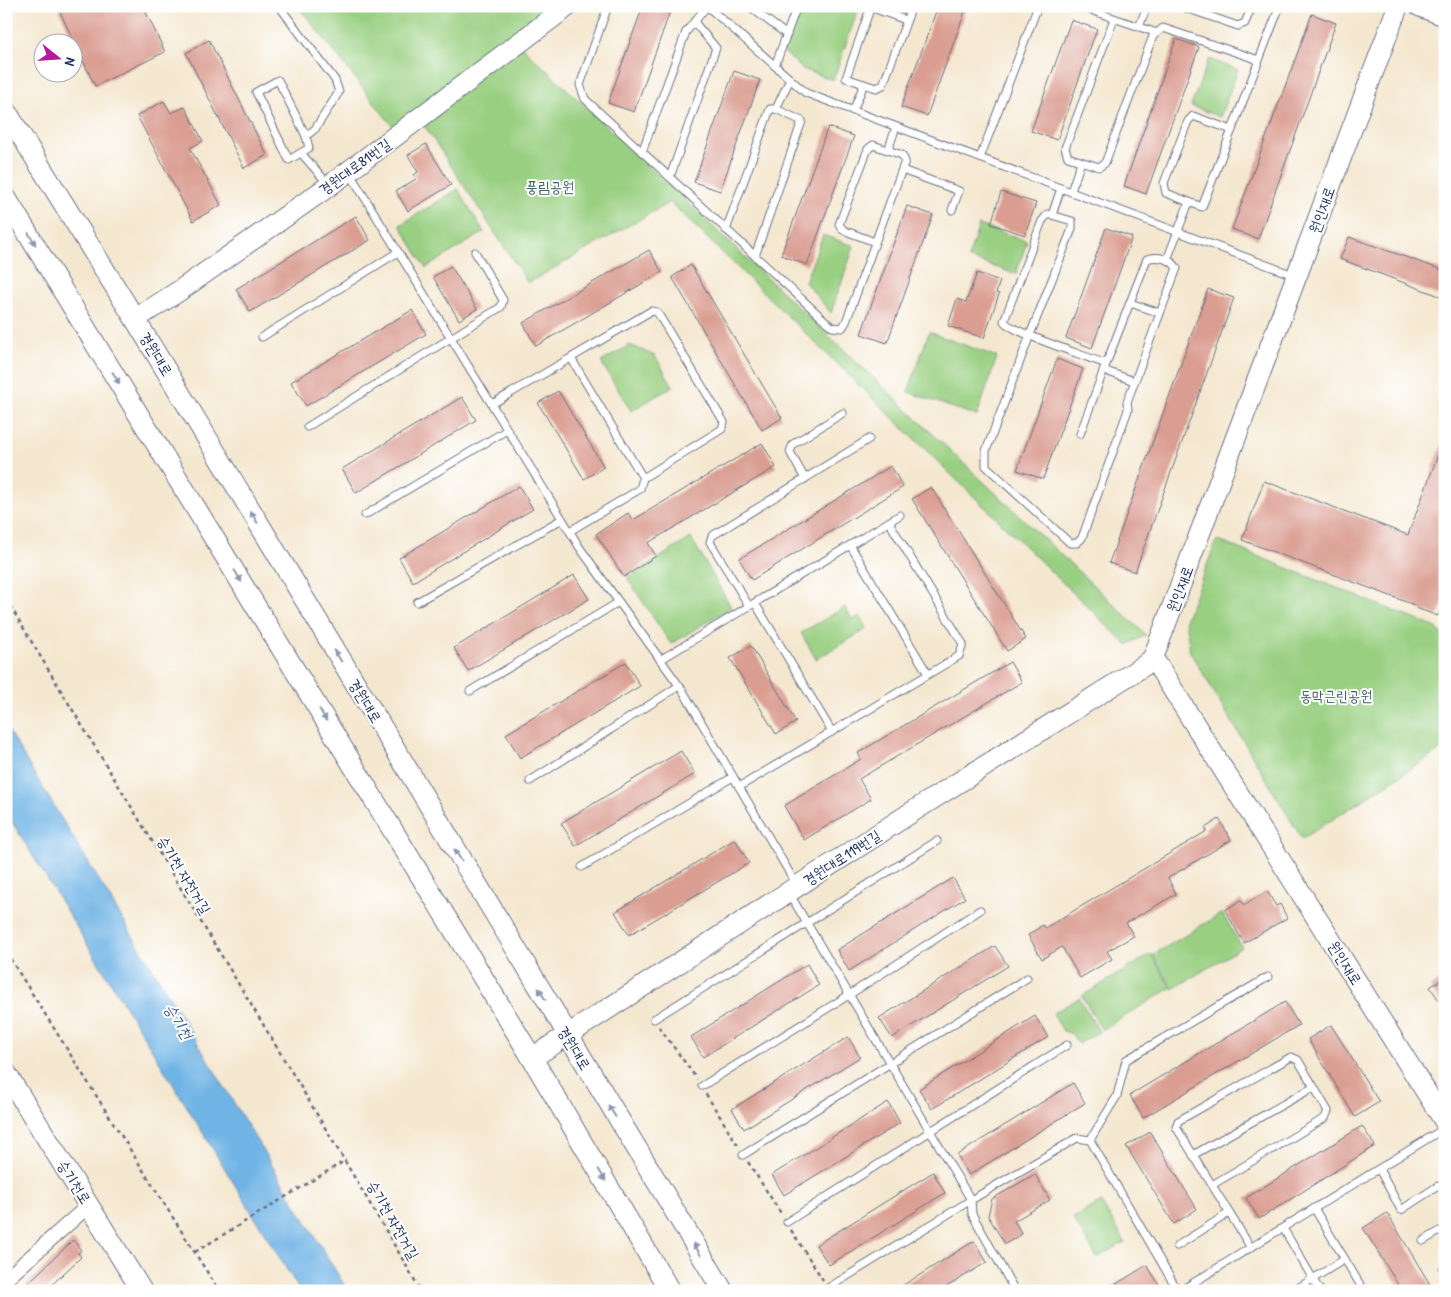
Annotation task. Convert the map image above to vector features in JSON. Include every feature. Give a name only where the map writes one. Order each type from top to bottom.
[{"type":"main road","name":"경원대로81번길","points":[[135,319],[179,291],[330,186],[568,6]]},
{"type":"main road","name":"원인재로","points":[[1398,6],[1153,658],[1445,1122]]},
{"type":"main road","points":[[1419,6],[1445,16]]},
{"type":"main road","name":"경원대로","points":[[6,111],[135,319],[723,1291]]},
{"type":"main road","points":[[6,142],[18,144],[34,157]]},
{"type":"main road","points":[[6,198],[532,1058],[670,1291]]},
{"type":"main road","name":"경원대로119번길","points":[[532,1058],[926,803],[1145,665],[1153,658]]},
{"type":"main road","name":"승기천로","points":[[6,1073],[142,1291]]},
{"type":"street","points":[[6,1279],[88,1206]]},
{"type":"lane","points":[[279,6],[335,80],[339,92],[315,129],[306,136]]},
{"type":"lane","points":[[608,6],[580,85],[585,99],[832,327],[842,328],[846,322],[905,161],[902,155],[872,145],[868,149],[839,224],[843,230],[875,242]]},
{"type":"lane","points":[[642,152],[686,32],[707,6],[806,93],[1178,230],[1297,277]]},
{"type":"lane","points":[[749,6],[758,9],[787,35]]},
{"type":"lane","points":[[775,66],[797,6]]},
{"type":"lane","points":[[906,20],[869,7],[846,78],[876,88],[883,85],[912,6]]},
{"type":"lane","points":[[980,158],[1038,6]]},
{"type":"lane","points":[[1079,6],[1114,20],[1157,33]]},
{"type":"lane","points":[[1139,27],[1147,6]]},
{"type":"lane","points":[[1180,6],[1238,26],[1245,22],[1252,6]]},
{"type":"lane","points":[[1232,130],[1193,116],[1188,121],[1164,183],[1166,193],[1202,207],[1232,130],[1280,6]]},
{"type":"lane","points":[[1114,20],[1065,148],[1068,157],[1099,168],[1105,163],[1154,36],[1163,28],[1259,60]]},
{"type":"lane","points":[[670,177],[716,48],[694,22]]},
{"type":"lane","points":[[776,109],[790,79]]},
{"type":"lane","points":[[278,80],[306,136],[310,148],[289,160],[256,92],[278,80]]},
{"type":"lane","points":[[853,111],[864,84]]},
{"type":"lane","points":[[726,230],[770,109],[776,109],[802,121],[755,256]]},
{"type":"lane","points":[[888,150],[896,127]]},
{"type":"lane","points":[[301,153],[330,186]]},
{"type":"lane","points":[[1071,191],[1081,162]]},
{"type":"lane","points":[[902,170],[959,190],[952,210]]},
{"type":"lane","points":[[348,172],[562,519],[679,686],[739,787],[793,890],[807,924],[972,1200],[972,1214],[1015,1291]]},
{"type":"lane","points":[[1052,215],[1062,188]]},
{"type":"lane","points":[[1167,260],[1189,202]]},
{"type":"lane","points":[[1080,434],[1104,367],[1147,258],[1154,256],[1173,262],[1177,268],[1160,314],[1126,402],[1128,410],[1082,538],[1077,543],[1070,543],[986,466],[985,458],[1030,335],[1072,229],[1072,221],[1048,214],[1042,221],[1004,321],[1007,326],[1030,335],[1104,367],[1134,381]]},
{"type":"lane","points":[[262,338],[398,252]]},
{"type":"lane","points":[[307,427],[501,307],[503,300],[474,252]]},
{"type":"lane","points":[[1130,303],[1160,314]]},
{"type":"lane","points":[[492,404],[651,311],[658,312],[724,422],[722,429],[643,478],[640,489],[570,531]]},
{"type":"lane","points":[[571,358],[643,478]]},
{"type":"lane","points":[[805,479],[790,452],[793,444],[843,412]]},
{"type":"lane","points":[[365,515],[507,430]]},
{"type":"lane","points":[[832,732],[710,542],[712,536],[869,439]]},
{"type":"lane","points":[[660,660],[900,515]]},
{"type":"lane","points":[[417,602],[562,519]]},
{"type":"lane","points":[[739,787],[959,656],[963,644],[889,522]]},
{"type":"lane","points":[[850,545],[928,674]]},
{"type":"lane","points":[[470,691],[619,602]]},
{"type":"lane","points":[[530,781],[679,686]]},
{"type":"lane","points":[[582,867],[733,777]]},
{"type":"lane","points":[[654,1019],[937,841]]},
{"type":"lane","points":[[702,1086],[849,995],[980,910]]},
{"type":"lane","points":[[1090,1140],[1117,1096],[1126,1060],[1268,977]]},
{"type":"lane","points":[[743,1154],[1027,978]]},
{"type":"lane","points":[[787,1222],[1067,1045]]},
{"type":"lane","points":[[1212,1185],[1325,1118],[1328,1112],[1298,1060],[1291,1058],[1178,1121],[1176,1126],[1193,1155],[1251,1248]]},
{"type":"lane","points":[[1193,1155],[1314,1087]]},
{"type":"lane","points":[[1090,1140],[1179,1291],[1445,1128]]},
{"type":"lane","points":[[828,1288],[1077,1138],[1090,1140]]},
{"type":"lane","points":[[1379,1169],[1401,1210],[1438,1186],[1445,1190]]},
{"type":"lane","points":[[1314,1208],[1364,1291]]},
{"type":"lane","points":[[1177,1246],[1229,1213]]},
{"type":"lane","points":[[1283,1228],[1320,1291]]},
{"type":"lane","points":[[1423,1241],[1445,1228]]},
{"type":"lane","points":[[1293,1291],[1345,1260]]},
{"type":"path","name":"승기천 자전거길","points":[[6,599],[135,816],[346,1160],[422,1291]]},
{"type":"path","points":[[6,952],[219,1291]]},
{"type":"path","points":[[195,1252],[346,1160]]},
{"type":"green space","name":"풍림공원","points":[[298,6],[566,6],[519,44],[1146,635],[1127,645],[670,202],[528,283],[420,119],[399,134]]},
{"type":"green space","points":[[797,6],[859,7],[833,80],[802,69],[781,49]]},
{"type":"green space","points":[[1209,59],[1238,70],[1220,117],[1191,106]]},
{"type":"green space","points":[[458,189],[484,232],[426,268],[400,225]]},
{"type":"green space","points":[[979,225],[1027,241],[1016,274],[968,258]]},
{"type":"green space","points":[[823,235],[854,246],[831,313],[805,282]]},
{"type":"green space","points":[[929,332],[997,357],[977,416],[908,392]]},
{"type":"green space","points":[[630,345],[655,356],[673,386],[631,411],[601,362]]},
{"type":"green space","points":[[691,538],[731,607],[671,644],[627,578]]},
{"type":"green space","name":"동막근린공원","points":[[1217,540],[1437,628],[1445,640],[1445,747],[1302,839],[1190,652],[1185,620]]},
{"type":"green space","points":[[845,607],[852,620],[860,616],[867,629],[816,659],[801,633]]},
{"type":"green space","points":[[1222,913],[1242,947],[1173,989],[1153,955]]},
{"type":"green space","points":[[1151,954],[1171,988],[1102,1030],[1082,996]]},
{"type":"green space","points":[[1079,998],[1099,1032],[1078,1044],[1072,1034],[1063,1031],[1053,1013]]},
{"type":"green space","points":[[1101,1202],[1125,1242],[1097,1258],[1073,1218]]},
{"type":"water","name":"승기천","points":[[6,727],[348,1291],[300,1291],[6,812]]},
{"type":"building","points":[[67,6],[143,6],[165,52],[95,86],[82,59],[82,32],[69,32],[59,10]]},
{"type":"building","points":[[643,6],[672,6],[634,112],[608,103]]},
{"type":"building","points":[[938,6],[967,6],[927,116],[901,107]]},
{"type":"building","points":[[1312,14],[1336,23],[1258,239],[1232,229]]},
{"type":"building","points":[[1071,20],[1097,29],[1057,140],[1031,131]]},
{"type":"building","points":[[1176,39],[1199,47],[1146,194],[1124,186]]},
{"type":"building","points":[[209,40],[267,155],[244,168],[186,53]]},
{"type":"building","points":[[734,71],[760,80],[720,191],[694,182]]},
{"type":"building","points":[[164,101],[171,113],[185,107],[203,141],[190,148],[221,205],[193,221],[137,116]]},
{"type":"building","points":[[828,127],[854,136],[807,265],[781,255]]},
{"type":"building","points":[[426,144],[451,185],[408,211],[396,191],[416,179],[414,175],[418,172],[408,155]]},
{"type":"building","points":[[1001,192],[1036,203],[1025,235],[991,224]]},
{"type":"building","points":[[907,206],[933,215],[887,343],[861,334]]},
{"type":"building","points":[[356,216],[370,240],[250,312],[236,289]]},
{"type":"building","points":[[1106,228],[1132,237],[1092,348],[1066,338]]},
{"type":"building","points":[[1349,237],[1445,271],[1445,298],[1340,259]]},
{"type":"building","points":[[649,250],[662,272],[536,346],[523,323]]},
{"type":"building","points":[[691,265],[782,418],[762,430],[672,277]]},
{"type":"building","points":[[451,266],[477,309],[459,320],[433,277]]},
{"type":"building","points":[[977,273],[1000,281],[996,293],[999,294],[984,338],[948,326],[957,299],[966,302]]},
{"type":"building","points":[[1208,289],[1234,298],[1135,572],[1109,563]]},
{"type":"building","points":[[412,310],[426,334],[306,406],[291,382]]},
{"type":"building","points":[[1057,359],[1083,369],[1043,479],[1017,470]]},
{"type":"building","points":[[558,391],[604,467],[584,479],[538,403]]},
{"type":"building","points":[[462,397],[476,420],[356,493],[342,469]]},
{"type":"building","points":[[1444,439],[1445,598],[1438,616],[1416,608],[1417,606],[1242,540],[1264,481],[1408,535]]},
{"type":"building","points":[[762,443],[776,467],[648,543],[656,556],[624,577],[596,534],[628,513],[633,520]]},
{"type":"building","points":[[891,466],[903,487],[752,580],[739,559]]},
{"type":"building","points":[[519,486],[533,509],[413,582],[399,558]]},
{"type":"building","points":[[931,487],[1026,639],[1007,651],[912,499]]},
{"type":"building","points":[[574,575],[589,599],[468,671],[454,648]]},
{"type":"building","points":[[751,646],[796,722],[776,734],[730,658]]},
{"type":"building","points":[[626,662],[640,686],[520,758],[506,734]]},
{"type":"building","points":[[1010,662],[1022,682],[859,779],[871,799],[804,840],[784,806],[861,759],[858,753]]},
{"type":"building","points":[[681,751],[695,774],[575,846],[561,823]]},
{"type":"building","points":[[1219,819],[1231,840],[1168,878],[1176,894],[1126,923],[1134,936],[1107,951],[1112,959],[1080,978],[1062,947],[1042,959],[1028,935],[1043,925],[1045,928],[1207,831],[1205,828]]},
{"type":"building","points":[[735,839],[749,863],[629,935],[615,912]]},
{"type":"building","points":[[953,878],[965,898],[849,971],[837,950]]},
{"type":"building","points":[[1267,891],[1276,906],[1280,904],[1287,918],[1244,943],[1225,910],[1241,900],[1244,905]]},
{"type":"building","points":[[995,946],[1008,966],[892,1038],[879,1018]]},
{"type":"building","points":[[807,964],[819,985],[703,1057],[691,1037]]},
{"type":"building","points":[[1445,977],[1445,1009],[1430,987]]},
{"type":"building","points":[[1285,1002],[1299,1025],[1143,1118],[1130,1095]]},
{"type":"building","points":[[1035,1016],[1048,1037],[932,1109],[919,1089]]},
{"type":"building","points":[[1331,1025],[1379,1102],[1355,1117],[1308,1039]]},
{"type":"building","points":[[848,1037],[860,1057],[744,1129],[732,1109]]},
{"type":"building","points":[[1073,1083],[1085,1103],[969,1175],[957,1155]]},
{"type":"building","points":[[888,1102],[900,1123],[784,1195],[772,1175]]},
{"type":"building","points":[[1362,1126],[1375,1146],[1259,1219],[1246,1198]]},
{"type":"building","points":[[1150,1132],[1197,1209],[1174,1224],[1126,1146]]},
{"type":"building","points":[[933,1172],[945,1193],[829,1265],[816,1245]]},
{"type":"building","points":[[1035,1174],[1050,1200],[1014,1221],[1022,1234],[1005,1244],[988,1216],[992,1199]]},
{"type":"building","points":[[1387,1213],[1434,1291],[1402,1291],[1363,1228]]},
{"type":"building","points":[[73,1240],[81,1250],[78,1253],[81,1257],[45,1291],[32,1291],[26,1285]]},
{"type":"building","points":[[974,1241],[987,1262],[940,1291],[894,1291]]},
{"type":"building","points":[[1147,1265],[1163,1291],[1105,1291]]}]
